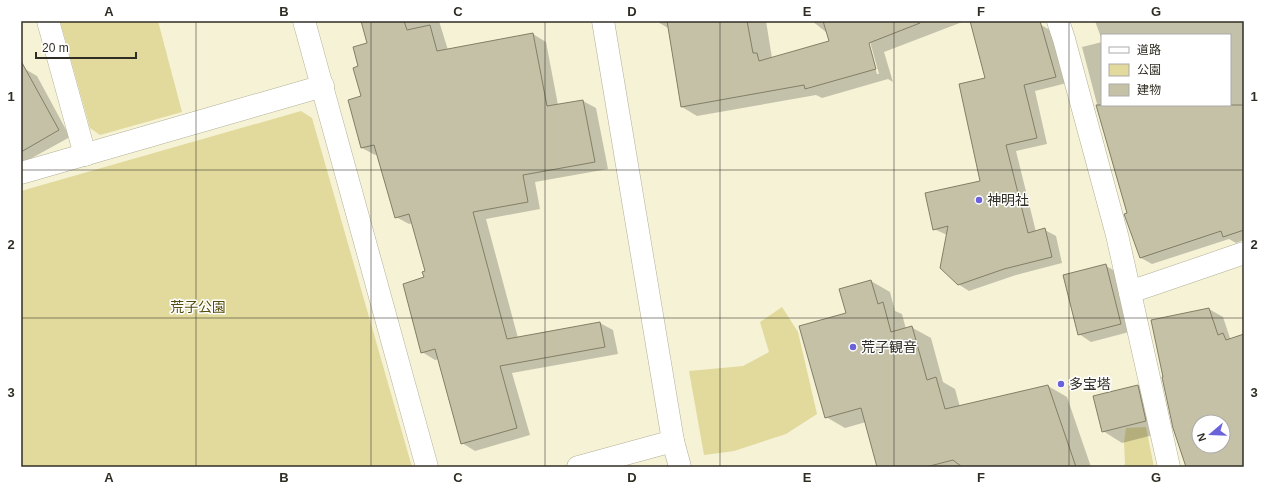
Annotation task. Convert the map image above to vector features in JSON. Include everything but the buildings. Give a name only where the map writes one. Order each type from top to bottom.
[{"type":"street","points":[[48,21],[85,155]]},
{"type":"street","points":[[304,21],[427,467]]},
{"type":"street","points":[[603,21],[673,441],[680,467]]},
{"type":"street","points":[[1058,21],[1113,220],[1169,467]]},
{"type":"street","points":[[21,173],[323,86]]},
{"type":"street","points":[[1130,292],[1244,253]]},
{"type":"street","points":[[578,467],[673,441]]},
{"type":"green space","points":[[60,21],[158,21],[182,112],[100,135],[90,128]]},
{"type":"green space","name":"荒子公園","points":[[301,111],[312,118],[412,467],[21,467],[21,191]]},
{"type":"green space","points":[[782,307],[798,332],[817,414],[786,434],[734,451],[704,455],[689,371],[743,366],[769,352],[760,322]]},
{"type":"green space","points":[[1146,427],[1154,467],[1123,467],[1125,464],[1124,442],[1126,428]]},
{"type":"place","name":"神明社","points":[[979,200]]},
{"type":"place","name":"荒子観音","points":[[853,347]]},
{"type":"place","name":"多宝塔","points":[[1061,384]]}]
